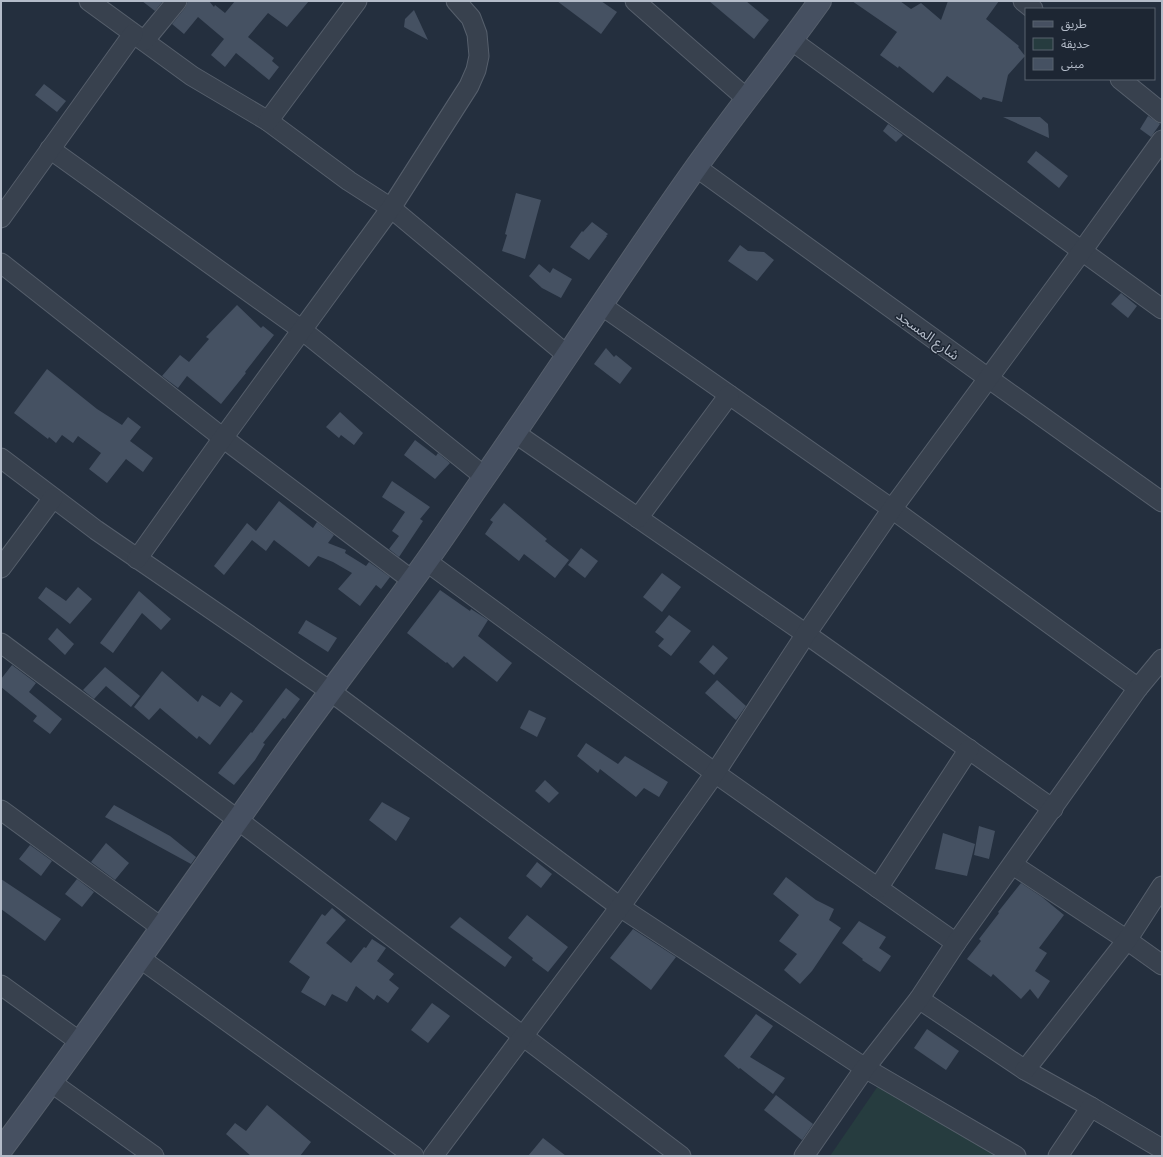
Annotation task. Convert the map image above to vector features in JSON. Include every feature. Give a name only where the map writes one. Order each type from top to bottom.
[{"type":"street","points":[[89,1],[192,76],[268,121],[349,181],[391,208],[567,355]]},
{"type":"street","points":[[1,218],[50,148],[139,38],[177,1]]},
{"type":"street","points":[[268,121],[357,1]]},
{"type":"street","points":[[137,559],[222,438],[391,208],[469,86],[476,70],[478,56],[477,34],[471,18],[456,1]]},
{"type":"street","points":[[635,1],[746,98]]},
{"type":"street","points":[[1,1150],[141,959],[330,691],[426,562],[696,167],[746,98],[820,1]]},
{"type":"street","points":[[1023,1],[1032,8]]},
{"type":"street","points":[[791,40],[1162,309]]},
{"type":"street","points":[[1121,80],[1162,113]]},
{"type":"street","points":[[433,1156],[620,907],[715,773],[806,634],[892,509],[1162,140]]},
{"type":"street","points":[[50,148],[302,330],[485,477]]},
{"type":"street","name":"شارع المسجد","points":[[696,167],[1162,502]]},
{"type":"street","points":[[1,263],[222,438],[412,581]]},
{"type":"street","points":[[601,305],[892,509],[1138,688]]},
{"type":"street","points":[[638,518],[729,395]]},
{"type":"street","points":[[514,432],[806,634],[1053,809]]},
{"type":"street","points":[[1,458],[96,530],[330,691],[620,907],[865,1068],[1016,1156]]},
{"type":"street","points":[[1,568],[52,498]]},
{"type":"street","points":[[426,562],[715,773],[956,943]]},
{"type":"street","points":[[1,643],[238,820],[681,1156]]},
{"type":"street","points":[[804,1156],[865,1068],[918,999],[956,943],[1138,688],[1162,660]]},
{"type":"street","points":[[878,888],[969,749]]},
{"type":"street","points":[[1,810],[162,928]]},
{"type":"street","points":[[1013,865],[1127,940],[1162,965]]},
{"type":"street","points":[[1026,1070],[1127,940],[1162,886]]},
{"type":"street","points":[[141,959],[414,1156]]},
{"type":"street","points":[[1,985],[80,1042]]},
{"type":"street","points":[[918,999],[1026,1070],[1091,1107],[1159,1142]]},
{"type":"street","points":[[52,1082],[154,1156]]},
{"type":"street","points":[[1058,1156],[1091,1107]]},
{"type":"green space","points":[[880,1083],[996,1156],[830,1156]]},
{"type":"building","points":[[142,1],[163,1],[155,11]]},
{"type":"building","points":[[188,1],[209,1],[214,7],[215,5],[225,13],[235,1],[309,1],[287,27],[268,13],[248,37],[274,58],[272,61],[279,67],[269,80],[236,53],[225,67],[211,55],[224,39],[198,17],[184,34],[172,24],[185,8]]},
{"type":"building","points":[[557,1],[601,1],[617,12],[601,34]]},
{"type":"building","points":[[709,1],[746,1],[769,20],[754,39]]},
{"type":"building","points":[[852,1],[900,1],[911,9],[921,3],[941,20],[948,1],[999,1],[986,19],[1019,46],[1018,47],[1025,56],[1008,75],[1002,102],[983,97],[981,100],[947,76],[933,93],[899,66],[898,68],[880,55],[897,32]]},
{"type":"building","points":[[414,10],[428,40],[404,27],[405,19]]},
{"type":"building","points":[[44,84],[66,101],[57,112],[35,95]]},
{"type":"building","points":[[1148,116],[1160,124],[1151,137],[1140,129]]},
{"type":"building","points":[[1003,117],[1040,117],[1048,124],[1049,138]]},
{"type":"building","points":[[888,124],[903,135],[896,142],[883,131]]},
{"type":"building","points":[[1036,151],[1068,176],[1059,188],[1027,162]]},
{"type":"building","points":[[516,193],[541,200],[525,259],[502,251]]},
{"type":"building","points":[[592,222],[608,234],[589,260],[570,247],[582,231],[583,232]]},
{"type":"building","points":[[740,245],[748,251],[764,252],[774,260],[757,281],[728,261]]},
{"type":"building","points":[[539,264],[550,273],[553,268],[572,279],[561,298],[542,288],[529,276]]},
{"type":"building","points":[[1121,293],[1137,306],[1128,318],[1111,304]]},
{"type":"building","points":[[237,305],[261,328],[263,326],[274,335],[221,404],[187,376],[178,388],[162,376],[180,355],[189,362],[209,339],[206,337]]},
{"type":"building","points":[[606,348],[614,357],[616,355],[632,368],[620,384],[594,364]]},
{"type":"building","points":[[47,369],[97,409],[122,425],[128,417],[141,427],[130,441],[153,458],[143,472],[126,459],[107,483],[89,469],[101,453],[78,436],[73,443],[62,435],[56,443],[49,437],[48,439],[14,413]]},
{"type":"building","points":[[340,412],[363,433],[354,445],[341,435],[339,438],[326,427]]},
{"type":"building","points":[[415,440],[436,456],[438,453],[450,463],[435,479],[404,455]]},
{"type":"building","points":[[392,481],[430,507],[420,519],[423,521],[399,557],[389,549],[399,536],[392,531],[405,512],[382,497]]},
{"type":"building","points":[[279,501],[313,528],[317,522],[334,535],[328,543],[346,550],[345,553],[366,566],[369,562],[390,577],[381,589],[376,585],[360,606],[338,589],[352,573],[333,562],[318,556],[309,567],[274,540],[266,551],[252,540],[224,575],[214,566],[247,523],[256,531]]},
{"type":"building","points":[[504,503],[547,539],[545,541],[569,560],[555,578],[524,554],[519,561],[485,534],[493,522],[490,520]]},
{"type":"building","points":[[581,548],[598,561],[585,578],[568,565]]},
{"type":"building","points":[[662,573],[681,587],[662,612],[643,597]]},
{"type":"building","points":[[46,587],[66,601],[78,587],[92,599],[70,624],[38,598]]},
{"type":"building","points":[[440,590],[470,611],[471,609],[488,620],[478,636],[512,663],[497,682],[464,656],[453,668],[407,633]]},
{"type":"building","points":[[139,591],[171,619],[161,630],[142,613],[113,653],[100,643]]},
{"type":"building","points":[[669,615],[691,631],[671,656],[658,646],[664,639],[655,632]]},
{"type":"building","points":[[306,620],[337,638],[328,652],[298,633]]},
{"type":"building","points":[[57,628],[74,644],[65,655],[48,639]]},
{"type":"building","points":[[713,645],[728,658],[714,675],[699,662]]},
{"type":"building","points":[[12,665],[36,683],[29,692],[62,719],[50,734],[33,721],[37,716],[1,687],[1,679]]},
{"type":"building","points":[[105,667],[140,696],[131,707],[106,686],[94,699],[83,690]]},
{"type":"building","points":[[162,671],[198,702],[202,695],[220,707],[231,692],[243,701],[210,745],[199,736],[197,739],[160,708],[149,720],[134,707]]},
{"type":"building","points":[[717,680],[746,706],[736,720],[705,693]]},
{"type":"building","points":[[286,688],[300,699],[285,719],[283,718],[263,743],[265,744],[255,760],[234,785],[218,773],[251,732],[252,733]]},
{"type":"building","points":[[529,710],[546,718],[537,737],[520,728]]},
{"type":"building","points":[[586,743],[618,764],[625,756],[668,782],[659,797],[644,788],[636,797],[600,769],[598,773],[577,756]]},
{"type":"building","points":[[545,780],[559,793],[549,803],[535,791]]},
{"type":"building","points":[[382,802],[410,818],[396,841],[369,820]]},
{"type":"building","points":[[114,805],[170,836],[196,857],[191,864],[105,817]]},
{"type":"building","points":[[979,826],[995,831],[989,859],[974,855]]},
{"type":"building","points":[[943,833],[975,844],[967,876],[935,869]]},
{"type":"building","points":[[106,843],[129,863],[115,880],[91,862]]},
{"type":"building","points":[[30,845],[52,861],[41,876],[19,859]]},
{"type":"building","points":[[537,862],[552,874],[541,888],[526,876]]},
{"type":"building","points":[[786,877],[816,900],[834,909],[829,920],[841,928],[812,971],[800,984],[784,970],[797,954],[779,941],[799,915],[773,894]]},
{"type":"building","points":[[1,879],[61,919],[45,941],[1,909]]},
{"type":"building","points":[[77,879],[94,892],[82,907],[65,894]]},
{"type":"building","points":[[1021,883],[1042,897],[1064,915],[1039,948],[1047,953],[1035,971],[1050,981],[1038,999],[1030,989],[1021,999],[993,974],[991,977],[967,959],[981,941],[979,939],[999,913],[998,912]]},
{"type":"building","points":[[332,908],[346,920],[326,943],[351,963],[364,947],[366,948],[372,939],[386,948],[377,961],[394,974],[389,980],[399,988],[388,1003],[377,995],[374,1000],[356,986],[347,1002],[332,994],[325,1006],[301,992],[310,977],[289,962],[322,914],[325,916]]},
{"type":"building","points":[[527,915],[568,947],[548,972],[532,960],[533,958],[508,938]]},
{"type":"building","points":[[460,917],[512,957],[505,967],[450,927]]},
{"type":"building","points":[[859,921],[886,937],[879,948],[891,956],[880,972],[862,960],[863,959],[842,943]]},
{"type":"building","points":[[633,929],[676,957],[651,990],[610,958]]},
{"type":"building","points":[[432,1003],[450,1016],[428,1043],[411,1030]]},
{"type":"building","points":[[756,1014],[773,1026],[750,1057],[785,1078],[773,1094],[724,1056]]},
{"type":"building","points":[[927,1029],[959,1051],[946,1070],[914,1048]]},
{"type":"building","points":[[776,1095],[813,1124],[802,1140],[764,1110]]},
{"type":"building","points":[[267,1105],[311,1142],[300,1156],[251,1156],[226,1134],[235,1123],[246,1131]]},
{"type":"building","points":[[543,1138],[566,1156],[528,1156]]}]
